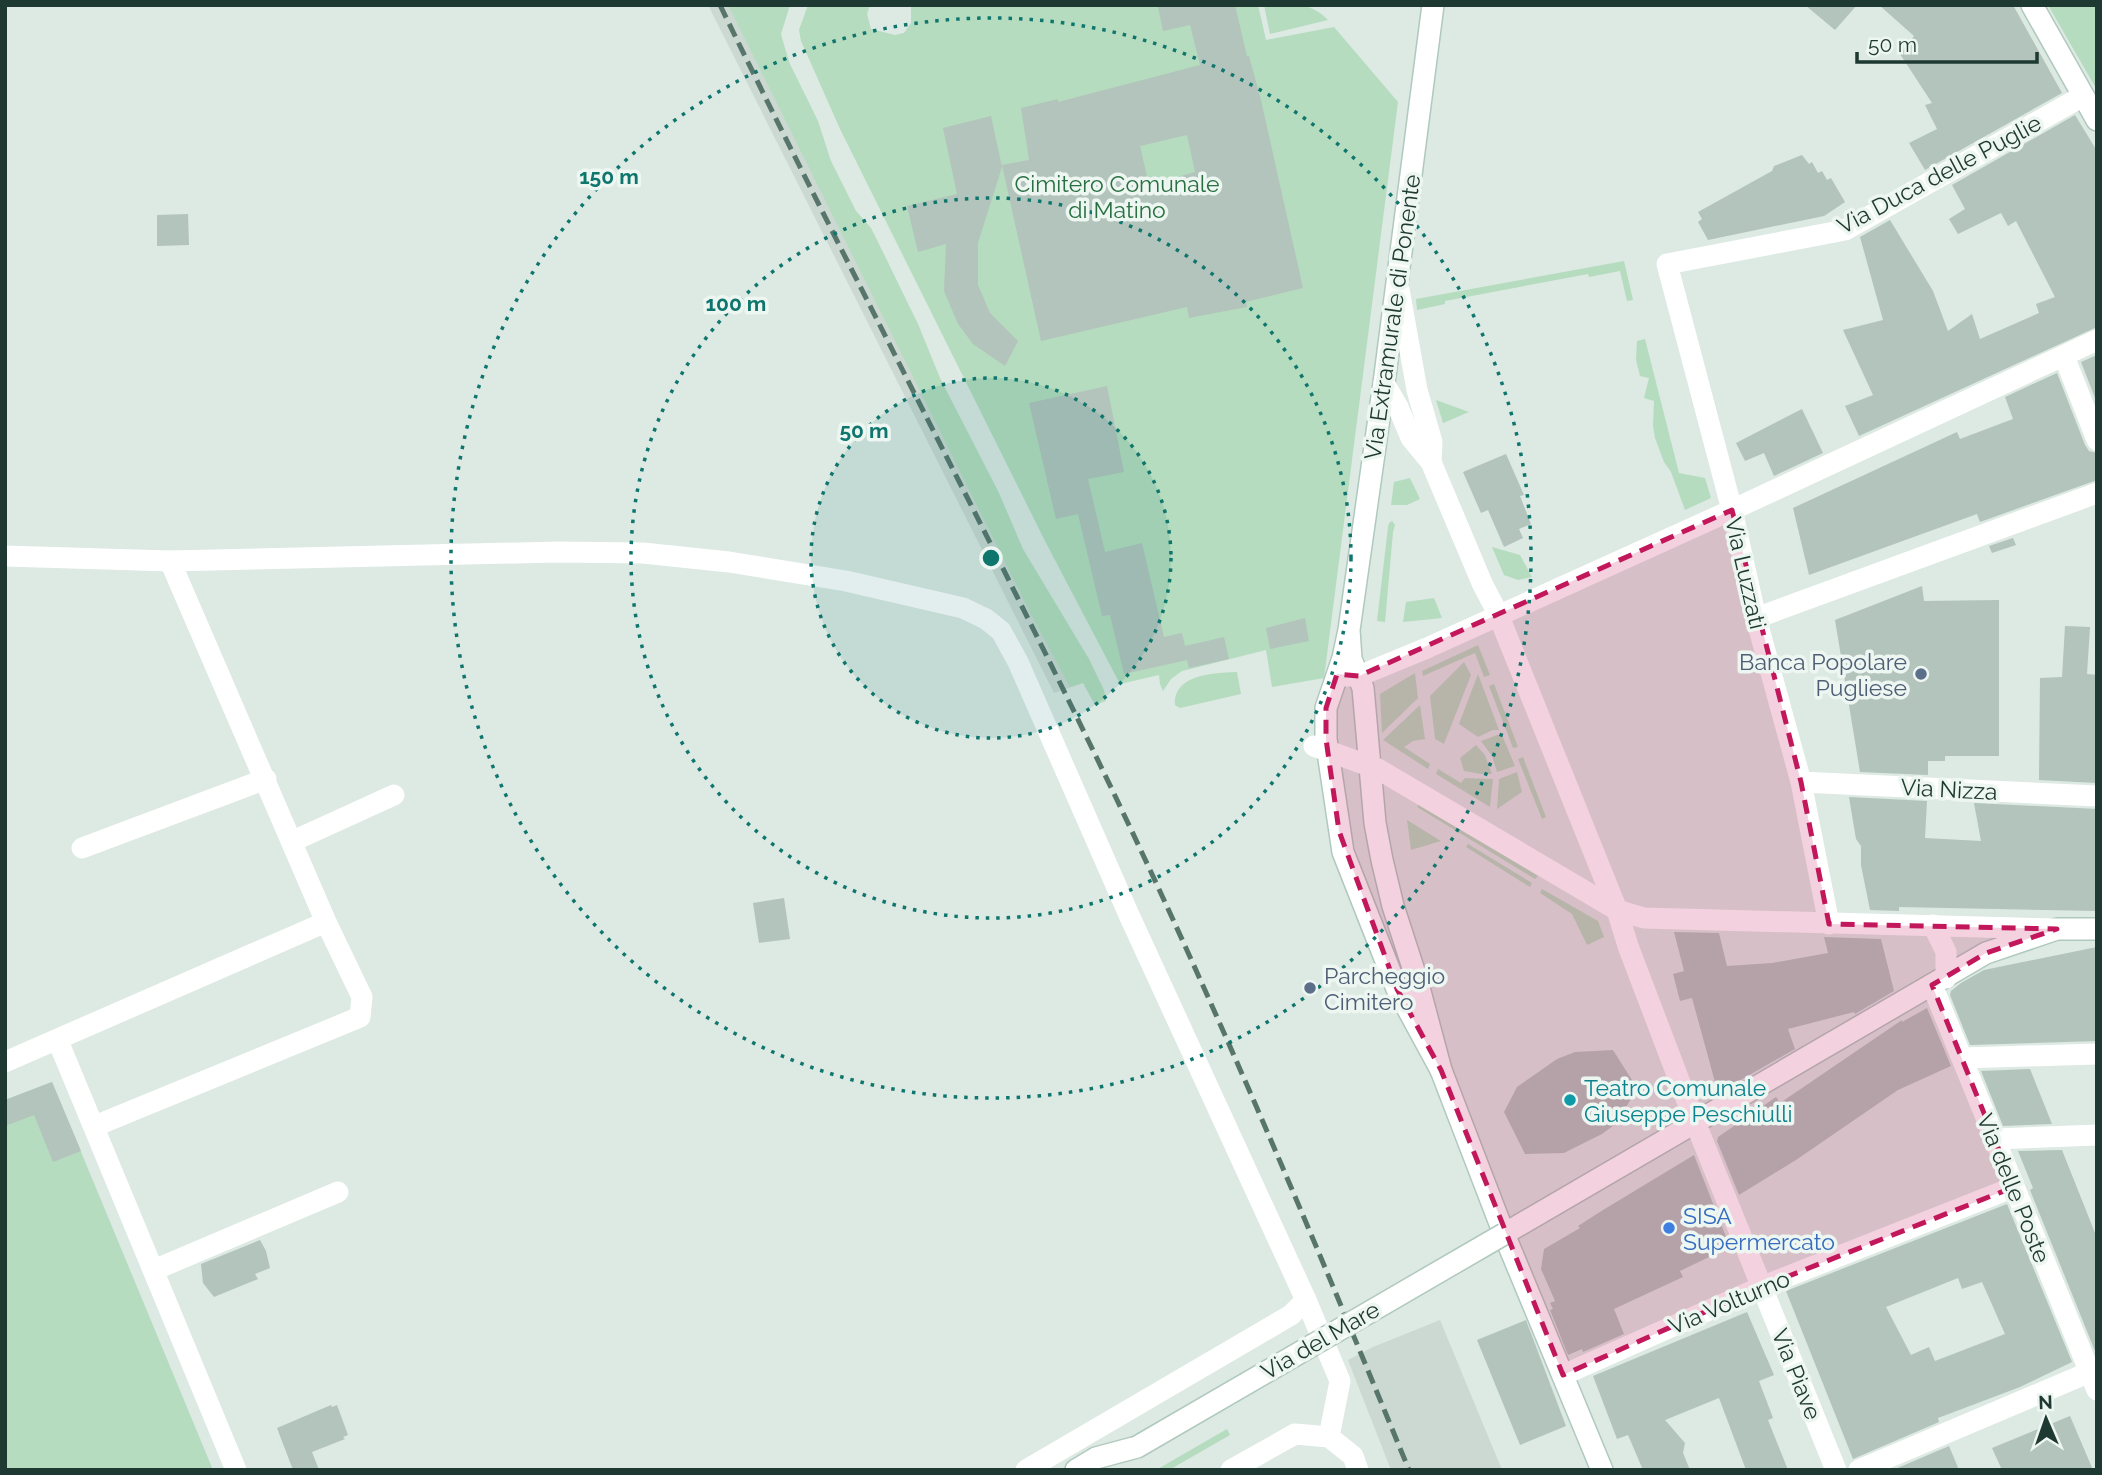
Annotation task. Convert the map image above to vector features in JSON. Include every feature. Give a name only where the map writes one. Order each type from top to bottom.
[{"type":"street","name":"Via Extramurale di Ponente","points":[[1433,5],[1349,630],[1326,708],[1326,739],[1322,749],[1343,852],[1397,989],[1441,1070]]},
{"type":"street","points":[[2032,5],[2097,120]]},
{"type":"street","name":"Via Duca delle Puglie","points":[[1667,264],[1845,230],[2083,96]]},
{"type":"street","name":"Via Luzzati","points":[[1667,264],[1732,510],[1756,618],[1801,782],[1829,924]]},
{"type":"street","points":[[1397,282],[1413,373],[1432,442],[1431,462]]},
{"type":"street","points":[[1337,674],[1350,678],[1359,677],[1732,510],[2097,340]]},
{"type":"street","points":[[1388,354],[1405,361],[1413,373]]},
{"type":"street","points":[[2064,356],[2097,440]]},
{"type":"street","points":[[1384,383],[1411,438],[1431,462]]},
{"type":"street","name":"Via Piave","points":[[1431,462],[1498,614],[1617,910],[1628,946],[1695,1122],[1836,1470]]},
{"type":"street","points":[[1756,618],[2097,493]]},
{"type":"street","points":[[5,556],[170,561],[558,552],[643,553],[729,562],[846,581],[963,608],[986,619],[1001,631],[1014,653],[1340,1381],[1329,1437]]},
{"type":"street","points":[[95,1126],[360,1017],[362,998],[326,922],[170,561]]},
{"type":"street","name":"Via Extramurale di Ponente","points":[[1349,630],[1352,659],[1363,688],[1375,823],[1382,860],[1396,916],[1418,980],[1441,1070],[1504,1234],[1602,1470]]},
{"type":"street","points":[[1322,749],[1378,769],[1617,910],[1644,918],[2097,929]]},
{"type":"street","points":[[82,848],[266,779]]},
{"type":"street","name":"Via Nizza","points":[[1801,782],[2097,796]]},
{"type":"street","points":[[293,841],[394,795]]},
{"type":"street","points":[[5,1062],[326,922]]},
{"type":"street","name":"Via delle Poste","points":[[1933,925],[1946,952],[1939,982],[1962,1058],[2094,1377]]},
{"type":"street","name":"Via del Mare","points":[[1076,1470],[1096,1458],[1136,1447],[1986,953],[2057,929]]},
{"type":"street","points":[[58,1041],[236,1470]]},
{"type":"street","points":[[1962,1058],[2097,1054]]},
{"type":"street","points":[[1995,1139],[2097,1135]]},
{"type":"street","name":"Via Volturno","points":[[1563,1375],[1761,1287],[2014,1187]]},
{"type":"street","points":[[154,1270],[338,1192]]},
{"type":"street","points":[[1026,1470],[1291,1315],[1306,1300]]},
{"type":"street","points":[[1859,1470],[2094,1377]]},
{"type":"street","points":[[1231,1470],[1296,1434],[1329,1437],[1353,1456],[1358,1470]]},
{"type":"street","name":"Via del Mare","points":[[1116,1470],[1136,1447]]},
{"type":"highlighted area","points":[[1732,510],[1801,782],[1829,924],[2057,929],[1986,953],[1932,985],[2014,1187],[1761,1287],[1563,1375],[1441,1070],[1397,989],[1339,831],[1326,739],[1326,708],[1337,674],[1359,676]]},
{"type":"shaded area","points":[[708,5],[742,5],[1083,683],[1054,693]]},
{"type":"shaded area","points":[[1440,1320],[1502,1470],[1391,1470],[1348,1360]]},
{"type":"green space","points":[[728,5],[790,5],[781,34],[790,64],[818,121],[831,161],[856,211],[871,228],[918,324],[940,378],[999,493],[1023,549],[1089,659],[1104,690],[1106,701],[1095,705],[1083,683],[1070,687],[1033,618]]},
{"type":"green space","name":"Cimitero Comunale di Matino","points":[[808,5],[870,5],[867,14],[871,29],[895,35],[904,33],[911,23],[911,5],[1258,5],[1266,40],[1334,27],[1398,102],[1324,678],[1272,687],[1266,650],[1182,671],[1171,679],[1163,691],[1159,675],[1120,684],[1046,543],[840,129],[801,41],[799,30]]},
{"type":"green space","points":[[1264,5],[1306,6],[1328,20],[1270,34]]},
{"type":"green space","points":[[2048,5],[2097,5],[2097,90]]},
{"type":"green space","points":[[1624,261],[1633,300],[1627,301],[1620,271],[1589,277],[1588,274],[1445,301],[1445,304],[1417,310],[1416,299]]},
{"type":"green space","points":[[1645,339],[1679,473],[1705,478],[1711,498],[1685,510],[1655,438],[1654,401],[1644,398],[1649,378],[1640,376],[1636,360],[1637,341]]},
{"type":"green space","points":[[1436,400],[1469,412],[1443,423]]},
{"type":"green space","points":[[1410,478],[1420,499],[1407,505],[1391,505],[1394,482]]},
{"type":"green space","points":[[1392,521],[1395,525],[1385,622],[1377,621],[1388,527]]},
{"type":"green space","points":[[1492,547],[1520,555],[1532,577],[1518,580],[1504,575]]},
{"type":"green space","points":[[1434,598],[1442,618],[1403,622],[1406,602]]},
{"type":"green space","points":[[1478,645],[1490,675],[1484,677],[1475,653],[1423,676],[1422,671]]},
{"type":"green space","points":[[1464,662],[1471,675],[1444,744],[1435,739],[1430,696]]},
{"type":"green space","points":[[1237,672],[1241,694],[1180,708],[1175,705],[1176,695],[1188,681],[1207,675]]},
{"type":"green space","points":[[1415,673],[1418,698],[1382,733],[1380,694]]},
{"type":"green space","points":[[1478,674],[1499,730],[1478,737],[1459,724]]},
{"type":"green space","points":[[1494,684],[1518,747],[1513,748],[1489,686]]},
{"type":"green space","points":[[1420,705],[1425,739],[1413,741],[1404,747],[1430,764],[1428,769],[1383,740]]},
{"type":"green space","points":[[1502,735],[1515,766],[1497,772],[1492,756],[1481,741]]},
{"type":"green space","points":[[1476,745],[1485,755],[1492,774],[1464,771],[1460,758]]},
{"type":"green space","points":[[1523,757],[1546,817],[1542,819],[1518,759]]},
{"type":"green space","points":[[1438,769],[1461,783],[1465,778],[1493,779],[1490,807],[1436,774]]},
{"type":"green space","points":[[1517,772],[1522,792],[1497,809],[1499,779]]},
{"type":"green space","points":[[1420,803],[1538,876],[1535,879],[1417,807]]},
{"type":"green space","points":[[1407,820],[1441,841],[1411,850]]},
{"type":"green space","points":[[1468,844],[1532,883],[1530,887],[1466,847]]},
{"type":"green space","points":[[1542,889],[1598,921],[1604,937],[1587,945],[1572,914],[1540,893]]},
{"type":"green space","points":[[52,1082],[213,1470],[5,1470],[5,1100]]},
{"type":"green space","points":[[1227,1429],[1230,1435],[1169,1470],[1156,1470]]},
{"type":"building","points":[[1235,5],[1261,100],[1303,288],[1246,302],[1247,307],[1189,318],[1187,307],[1041,341],[1002,165],[1029,160],[1021,108],[1058,99],[1058,102],[1200,65],[1190,25],[1163,31],[1158,7]],"holes":[[[1187,135],[1195,172],[1149,185],[1140,146]]]},
{"type":"building","points":[[1805,5],[1857,5],[1835,30]]},
{"type":"building","points":[[1879,5],[2013,5],[2062,93],[1925,170],[1909,143],[1937,129],[1925,105],[1932,103],[1900,54],[1914,36]]},
{"type":"building","points":[[2075,115],[2097,151],[2097,327],[1859,436],[1845,406],[1873,395],[1843,330],[1883,320],[1860,237],[1890,220],[1933,291],[1948,331],[1972,314],[1980,339],[2039,313],[2036,304],[2055,297],[2016,221],[2008,226],[2001,213],[1958,234],[1949,219],[1965,209],[1952,185]]},
{"type":"building","points":[[991,116],[1002,167],[978,243],[978,285],[990,313],[1018,341],[1005,366],[973,344],[958,324],[944,291],[946,244],[918,252],[907,206],[957,194],[943,128]]},
{"type":"building","points":[[1802,155],[1809,164],[1812,162],[1818,173],[1822,171],[1827,180],[1831,178],[1845,202],[1824,216],[1708,240],[1698,222],[1702,219],[1698,212],[1772,171],[1774,166]]},
{"type":"building","points":[[188,214],[189,245],[157,246],[157,215]]},
{"type":"building","points":[[2097,355],[2097,403],[2081,362]]},
{"type":"building","points":[[2057,373],[2085,445],[2089,451],[2097,453],[2097,480],[1980,522],[1977,514],[1809,575],[1793,508],[1957,432],[1960,439],[2013,419],[2005,397]]},
{"type":"building","points":[[1107,386],[1124,472],[1088,479],[1105,552],[1142,543],[1164,637],[1182,633],[1185,646],[1224,637],[1229,659],[1189,668],[1187,660],[1124,674],[1110,615],[1102,616],[1078,514],[1056,519],[1029,403]]},
{"type":"building","points":[[1802,409],[1823,453],[1774,476],[1764,453],[1745,461],[1736,443]]},
{"type":"building","points":[[1506,454],[1524,495],[1520,496],[1531,524],[1519,529],[1523,538],[1504,547],[1488,510],[1481,513],[1463,472]]},
{"type":"building","points":[[2013,538],[2016,545],[1992,553],[1989,546]]},
{"type":"building","name":"Banca Popolare Pugliese","points":[[1922,586],[1924,601],[1999,600],[1999,756],[1945,756],[1945,761],[1928,761],[1928,775],[1860,772],[1835,620]]},
{"type":"building","points":[[1305,618],[1309,641],[1270,649],[1266,628]]},
{"type":"building","points":[[2065,626],[2090,627],[2087,674],[2097,675],[2097,783],[2039,780],[2040,678],[2062,677]]},
{"type":"building","points":[[1849,797],[1927,801],[1925,838],[1981,841],[1974,803],[2097,809],[2097,911],[1899,907],[1899,911],[1870,910],[1861,865],[1861,846],[1856,839]]},
{"type":"building","points":[[784,898],[790,939],[759,943],[753,903]]},
{"type":"building","points":[[1674,932],[1719,933],[1727,966],[1772,963],[1828,953],[1824,937],[1881,939],[1894,991],[1855,1014],[1854,1012],[1788,1029],[1795,1049],[1718,1093],[1692,998],[1680,1001],[1673,974],[1684,971]]},
{"type":"building","points":[[2097,947],[2097,1041],[1970,1045],[1950,995],[1961,983],[1984,970]]},
{"type":"building","points":[[1927,1008],[1951,1066],[1898,1090],[1796,1160],[1739,1195],[1717,1141],[1718,1137],[1776,1097],[1780,1103],[1902,1020]]},
{"type":"building","name":"Teatro Comunale Giuseppe Peschiulli","points":[[1613,1050],[1637,1088],[1617,1123],[1602,1134],[1564,1153],[1525,1154],[1504,1112],[1517,1087],[1557,1059],[1575,1052]]},
{"type":"building","points":[[2030,1069],[2052,1124],[2003,1126],[1981,1071]]},
{"type":"building","points":[[52,1082],[81,1151],[53,1162],[34,1115],[5,1126],[5,1100]]},
{"type":"building","points":[[2062,1150],[2097,1238],[2095,1351],[2030,1190],[2033,1188],[2018,1151]]},
{"type":"building","points":[[1694,1155],[1730,1247],[1680,1271],[1683,1277],[1614,1309],[1624,1334],[1583,1352],[1582,1349],[1568,1355],[1550,1310],[1553,1309],[1550,1303],[1555,1301],[1541,1269],[1544,1249]]},
{"type":"building","points":[[2007,1204],[2072,1362],[2020,1387],[1938,1418],[1939,1422],[1853,1459],[1786,1291]],"holes":[[[1958,1278],[1962,1289],[1982,1282],[2005,1334],[1935,1361],[1929,1347],[1911,1355],[1886,1307]]]},
{"type":"building","points":[[260,1240],[270,1268],[255,1274],[258,1279],[214,1297],[203,1283],[201,1264]]},
{"type":"building","points":[[1747,1312],[1774,1375],[1759,1381],[1773,1418],[1768,1420],[1788,1470],[1746,1470],[1719,1398],[1665,1420],[1685,1443],[1683,1453],[1690,1470],[1643,1470],[1628,1435],[1617,1439],[1593,1376]]},
{"type":"building","points":[[1526,1320],[1566,1426],[1520,1445],[1477,1340]]},
{"type":"building","points":[[331,1405],[337,1405],[348,1435],[343,1437],[345,1439],[312,1452],[319,1470],[293,1470],[277,1428]]},
{"type":"building","points":[[2070,1416],[2093,1470],[2002,1470],[1992,1448]]},
{"type":"building","points":[[1949,1446],[1959,1470],[1893,1470]]},
{"type":"railway","points":[[720,5],[1043,648],[1131,830],[1254,1102],[1409,1470]]},
{"type":"place","name":"Banca Popolare Pugliese","points":[[1921,674]]},
{"type":"place","name":"Parcheggio Cimitero","points":[[1310,988]]},
{"type":"place","name":"Teatro Comunale Giuseppe Peschiulli","points":[[1570,1100]]},
{"type":"place","name":"SISA Supermercato","points":[[1669,1228]]}]
